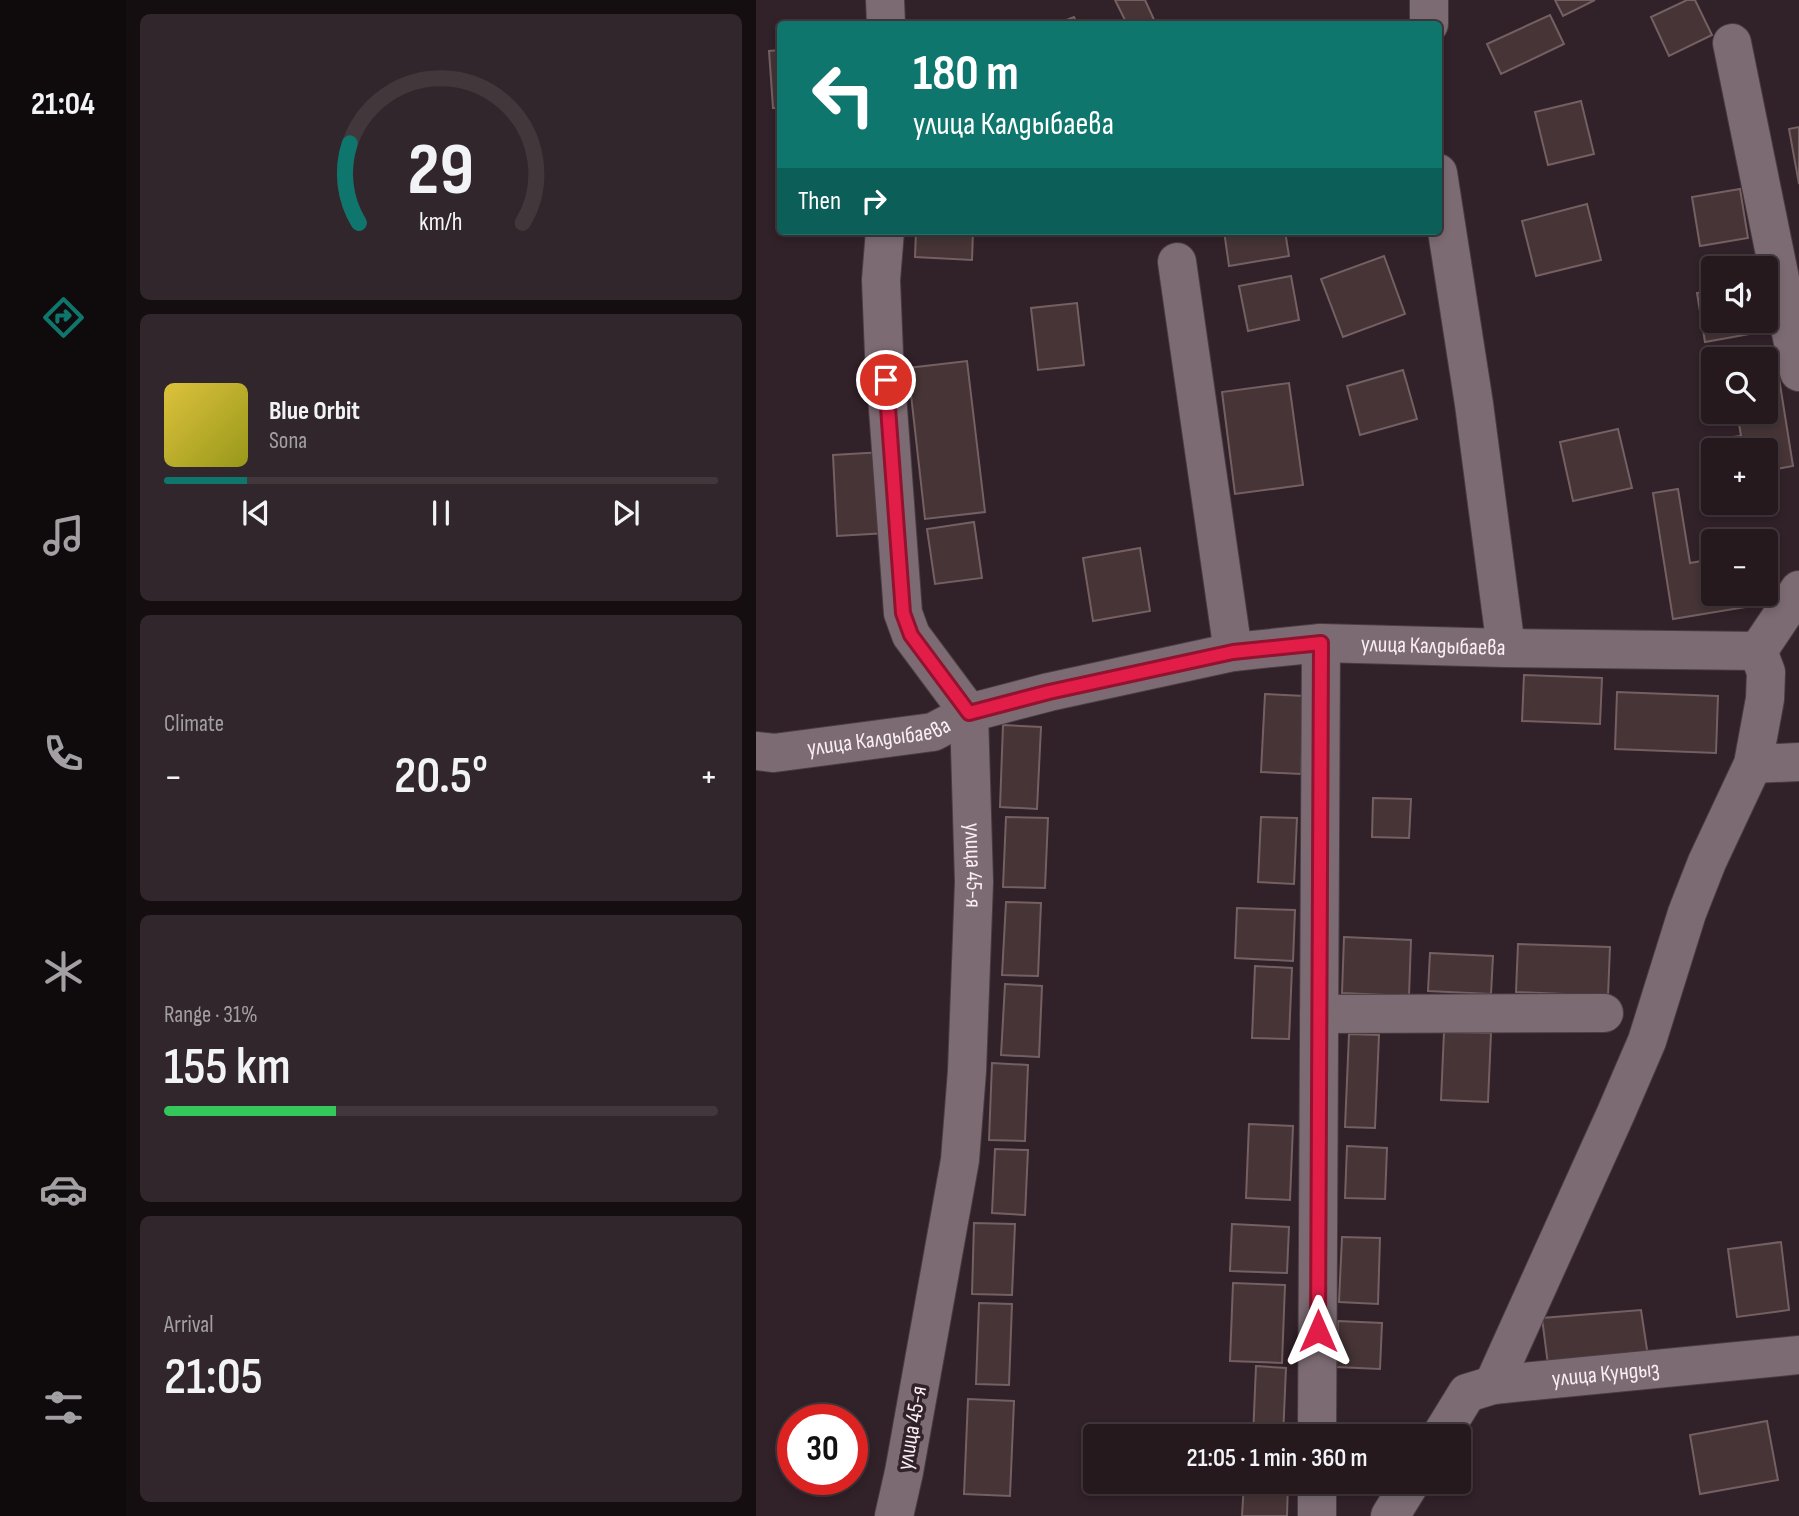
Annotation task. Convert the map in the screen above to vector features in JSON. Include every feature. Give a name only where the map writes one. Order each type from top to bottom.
[{"type":"street","points":[[885,0],[886,21]]},
{"type":"street","points":[[1429,0],[1429,21]]},
{"type":"street","points":[[1732,43],[1799,372]]},
{"type":"street","points":[[1442,199],[1474,404],[1506,648]]},
{"type":"street","points":[[885,235],[881,280],[884,354],[903,613],[911,635],[969,713]]},
{"type":"street","points":[[1177,262],[1233,652]]},
{"type":"street","points":[[1493,1385],[1647,1041],[1687,913],[1707,862],[1753,764],[1765,699],[1766,672],[1758,651],[1799,590]]},
{"type":"street","points":[[1317,1424],[1321,643]]},
{"type":"street","name":"улица Калдыбаева","points":[[756,751],[774,753],[933,732],[969,713],[1049,692],[1233,652],[1321,643],[1758,651]]},
{"type":"street","name":"улица 45-я","points":[[894,1516],[960,1160],[967,1071],[974,883],[969,713]]},
{"type":"street","points":[[1753,764],[1799,762]]},
{"type":"street","points":[[1319,1014],[1604,1013]]},
{"type":"street","name":"улица Кундыз","points":[[1448,1424],[1467,1393],[1493,1385],[1799,1355]]},
{"type":"street","points":[[1317,1494],[1317,1516]]},
{"type":"street","points":[[1390,1516],[1404,1494]]},
{"type":"building","points":[[1115,0],[1145,0],[1155,21],[1126,21]]},
{"type":"building","points":[[1555,0],[1595,0],[1563,16]]},
{"type":"building","points":[[1687,0],[1695,0],[1712,35],[1669,56],[1651,17]]},
{"type":"building","points":[[1550,15],[1564,44],[1501,74],[1487,44]]},
{"type":"building","points":[[777,50],[777,108],[773,108],[769,51]]},
{"type":"building","points":[[1581,101],[1594,154],[1548,165],[1535,112]]},
{"type":"building","points":[[1799,127],[1799,184],[1789,129]]},
{"type":"building","points":[[1740,189],[1748,238],[1700,246],[1692,197]]},
{"type":"building","points":[[1587,204],[1601,260],[1536,276],[1522,221]]},
{"type":"building","points":[[916,235],[973,235],[972,260],[915,257]]},
{"type":"building","points":[[1225,235],[1286,235],[1289,256],[1229,266]]},
{"type":"building","points":[[1384,256],[1405,314],[1343,337],[1321,279]]},
{"type":"building","points":[[1291,276],[1299,320],[1248,331],[1239,286]]},
{"type":"building","points":[[1701,292],[1701,318],[1697,293]]},
{"type":"building","points":[[1077,303],[1084,365],[1038,370],[1031,308]]},
{"type":"building","points":[[1704,333],[1755,333],[1705,342]]},
{"type":"building","points":[[967,361],[985,512],[925,519],[908,368]]},
{"type":"building","points":[[1403,370],[1417,419],[1360,435],[1347,386]]},
{"type":"building","points":[[1778,378],[1793,466],[1778,469],[1778,438],[1725,438],[1741,436],[1739,424],[1778,424]]},
{"type":"building","points":[[1289,383],[1303,485],[1235,494],[1222,392]]},
{"type":"building","points":[[1618,429],[1632,488],[1573,501],[1560,442]]},
{"type":"building","points":[[883,452],[887,533],[837,536],[833,455]]},
{"type":"building","points":[[1678,489],[1690,563],[1701,561],[1701,606],[1752,606],[1673,619],[1653,493]]},
{"type":"building","points":[[974,522],[982,578],[935,584],[927,529]]},
{"type":"building","points":[[1140,548],[1150,611],[1093,621],[1083,558]]},
{"type":"building","points":[[1524,675],[1602,678],[1600,724],[1522,721]]},
{"type":"building","points":[[1617,692],[1718,696],[1716,753],[1615,749]]},
{"type":"building","points":[[1265,694],[1304,696],[1301,774],[1261,772]]},
{"type":"building","points":[[1003,725],[1041,727],[1037,809],[1000,807]]},
{"type":"building","points":[[1373,798],[1411,799],[1409,838],[1372,837]]},
{"type":"building","points":[[1006,817],[1048,818],[1045,888],[1003,887]]},
{"type":"building","points":[[1261,817],[1297,818],[1294,884],[1258,882]]},
{"type":"building","points":[[1006,902],[1041,903],[1038,976],[1002,975]]},
{"type":"building","points":[[1237,908],[1295,910],[1293,961],[1235,958]]},
{"type":"building","points":[[1344,937],[1411,940],[1409,996],[1342,993]]},
{"type":"building","points":[[1518,944],[1610,947],[1608,996],[1516,992]]},
{"type":"building","points":[[1430,953],[1493,956],[1491,994],[1428,991]]},
{"type":"building","points":[[1255,966],[1292,968],[1289,1039],[1252,1038]]},
{"type":"building","points":[[1005,984],[1042,986],[1039,1057],[1001,1055]]},
{"type":"building","points":[[1444,1032],[1491,1033],[1488,1102],[1441,1100]]},
{"type":"building","points":[[1349,1034],[1379,1035],[1375,1128],[1345,1127]]},
{"type":"building","points":[[992,1063],[1028,1065],[1025,1141],[989,1140]]},
{"type":"building","points":[[1249,1124],[1293,1126],[1290,1200],[1246,1198]]},
{"type":"building","points":[[1347,1146],[1387,1148],[1385,1199],[1345,1198]]},
{"type":"building","points":[[995,1149],[1028,1150],[1025,1215],[992,1213]]},
{"type":"building","points":[[974,1223],[1015,1224],[1012,1295],[972,1294]]},
{"type":"building","points":[[1232,1224],[1289,1227],[1287,1273],[1230,1271]]},
{"type":"building","points":[[1342,1237],[1380,1238],[1378,1304],[1339,1302]]},
{"type":"building","points":[[1781,1242],[1789,1310],[1737,1317],[1728,1249]]},
{"type":"building","points":[[1233,1283],[1285,1285],[1282,1363],[1230,1361]]},
{"type":"building","points":[[979,1303],[1012,1304],[1009,1385],[976,1384]]},
{"type":"building","points":[[1641,1310],[1648,1356],[1548,1365],[1542,1318]]},
{"type":"building","points":[[1338,1321],[1382,1323],[1380,1369],[1336,1367]]},
{"type":"building","points":[[1256,1366],[1286,1368],[1284,1424],[1254,1424]]},
{"type":"building","points":[[968,1399],[1014,1401],[1010,1496],[964,1494]]},
{"type":"building","points":[[1767,1421],[1778,1480],[1700,1494],[1690,1435]]},
{"type":"building","points":[[1243,1494],[1288,1494],[1287,1516],[1242,1516]]},
{"type":"route","points":[[886,380],[903,613],[911,635],[969,713],[1049,692],[1233,652],[1321,643],[1318,1331]]}]
